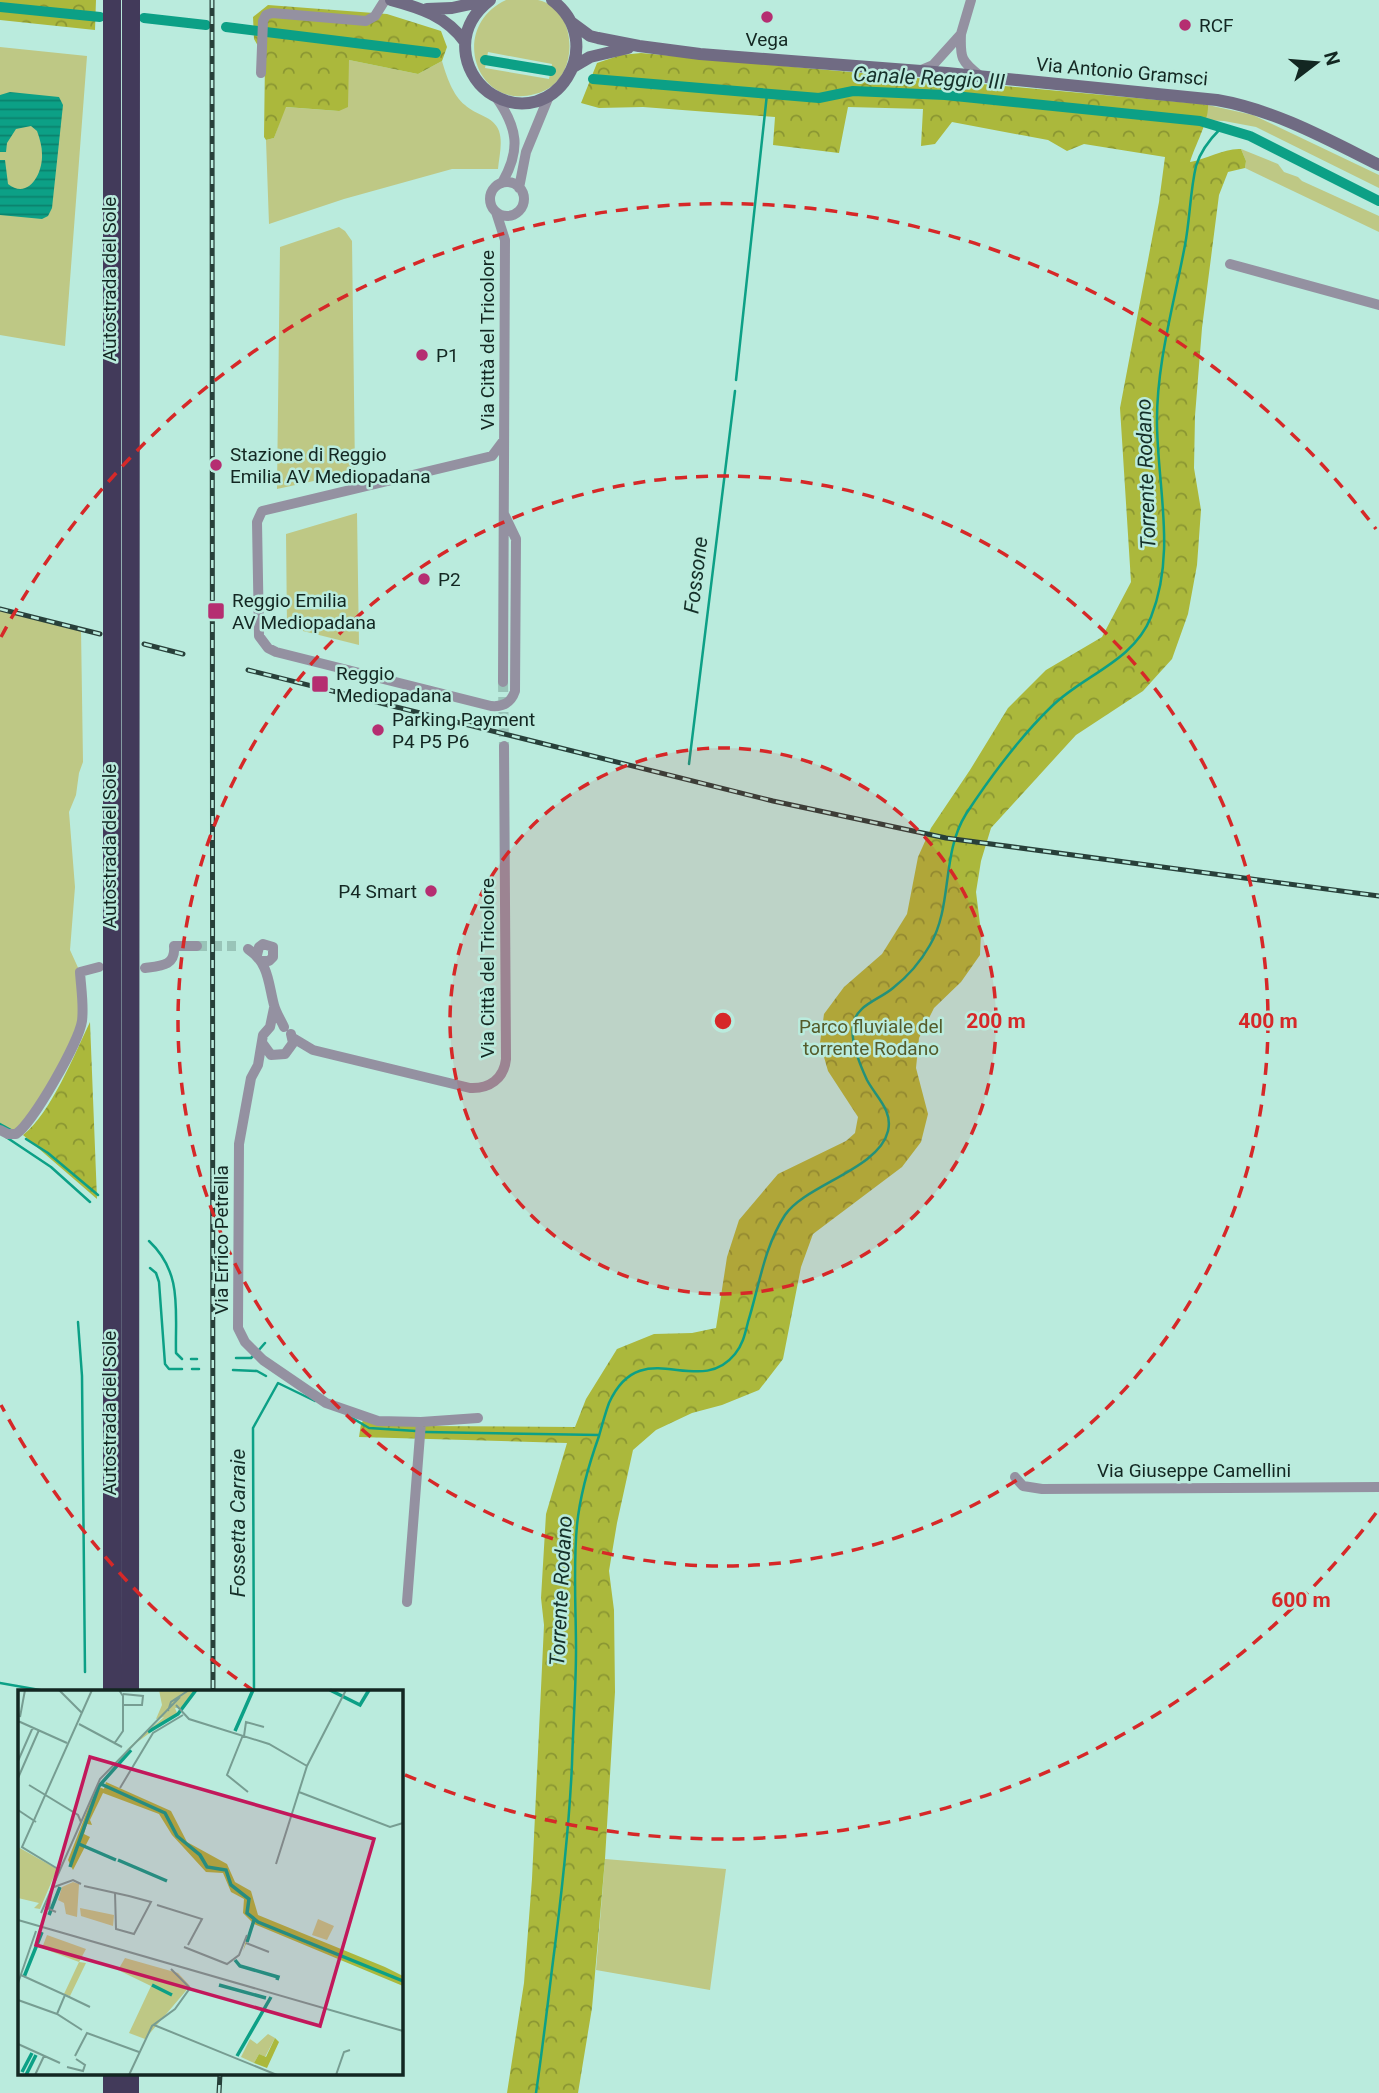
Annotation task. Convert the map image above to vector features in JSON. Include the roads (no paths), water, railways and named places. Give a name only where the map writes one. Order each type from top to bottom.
[{"type":"highway","name":"Autostrada del Sole","points":[[112,0],[112,1690]]},
{"type":"highway","name":"Autostrada del Sole","points":[[130,1690],[131,0]]},
{"type":"street","points":[[261,73],[263,21],[266,15],[272,13],[366,20],[375,16],[388,0],[423,9],[449,23],[465,42]]},
{"type":"street","points":[[423,9],[452,8],[490,0]]},
{"type":"street","points":[[490,0],[475,14],[465,42],[470,70],[480,85],[496,97],[510,102],[526,103],[549,96]]},
{"type":"street","points":[[941,56],[947,74],[955,66],[960,54],[961,34],[971,0]]},
{"type":"street","name":"Via Antonio Gramsci","points":[[556,2],[571,22],[590,36],[639,46],[754,59],[980,76],[1234,103],[1274,115],[1379,165]]},
{"type":"street","name":"Via Antonio Gramsci","points":[[549,96],[563,83],[573,67],[577,49],[571,22]]},
{"type":"street","points":[[918,71],[933,65],[961,34]]},
{"type":"street","name":"Via Antonio Gramsci","points":[[573,67],[590,57],[639,46]]},
{"type":"street","points":[[960,54],[966,65],[980,76]]},
{"type":"street","points":[[496,97],[507,113],[515,139],[513,162],[502,183],[494,188],[490,197],[492,208],[507,216],[517,212],[523,203],[519,188],[526,152],[549,96]]},
{"type":"street","points":[[502,183],[512,183],[519,188]]},
{"type":"street","name":"Via Città del Tricolore","points":[[496,212],[505,240],[504,514],[516,539],[513,697],[505,704],[488,706],[268,648],[259,636],[257,627],[257,522],[261,511],[492,456],[504,440]]},
{"type":"street","name":"Via Città del Tricolore","points":[[505,240],[517,212]]},
{"type":"street","points":[[1230,264],[1379,305]]},
{"type":"street","points":[[503,682],[504,514]]},
{"type":"street","name":"Via Città del Tricolore","points":[[313,1050],[470,1088],[492,1084],[501,1076],[506,1059],[504,746]]},
{"type":"street","points":[[145,968],[169,963],[175,955],[174,946],[197,946]]},
{"type":"street","points":[[236,946],[260,954],[269,974],[274,1008],[284,1027],[293,1038],[313,1050]]},
{"type":"street","points":[[0,1130],[16,1134],[36,1111],[80,1029],[83,1011],[80,972],[99,967]]},
{"type":"street","points":[[274,1008],[270,1027],[263,1035],[263,1044],[267,1052],[276,1056]]},
{"type":"street","points":[[270,1027],[284,1027]]},
{"type":"street","points":[[289,1052],[293,1038]]},
{"type":"street","name":"Via Errico Petrella","points":[[263,1044],[258,1065],[251,1078],[239,1150],[240,1335],[263,1360],[326,1403],[378,1421],[478,1419]]},
{"type":"street","points":[[258,1065],[289,1052],[313,1050]]},
{"type":"street","points":[[407,1602],[421,1422]]},
{"type":"street","name":"Via Giuseppe Camellini","points":[[1015,1477],[1023,1486],[1042,1489],[1379,1487]]},
{"type":"waterway","name":"Canale Reggio III","points":[[0,7],[100,17]]},
{"type":"waterway","name":"Canale Reggio III","points":[[144,18],[206,25]]},
{"type":"waterway","name":"Canale Reggio III","points":[[226,27],[436,53]]},
{"type":"waterway","name":"Canale Reggio III","points":[[485,60],[551,71]]},
{"type":"waterway","name":"Canale Reggio III","points":[[593,79],[819,98],[853,91],[945,95],[1200,121],[1250,136],[1379,201]]},
{"type":"waterway","name":"Fossone","points":[[736,380],[767,94]]},
{"type":"waterway","name":"Torrente Rodano","points":[[536,2093],[569,1815],[576,1678],[577,1525],[585,1480],[609,1403],[622,1382],[637,1372],[653,1368],[704,1371],[720,1366],[735,1354],[745,1335],[772,1240],[785,1215],[808,1195],[871,1156],[882,1144],[888,1131],[888,1117],[867,1080],[856,1053],[852,1032],[855,1018],[863,1008],[903,979],[930,945],[942,914],[958,830],[995,772],[1051,707],[1132,646],[1151,617],[1163,570],[1164,546],[1157,425],[1159,380],[1185,245],[1196,166],[1206,146],[1221,128]]},
{"type":"waterway","name":"Fossone","points":[[689,764],[735,391]]},
{"type":"waterway","points":[[0,1124],[11,1130]]},
{"type":"waterway","points":[[6,1137],[51,1167],[90,1202]]},
{"type":"waterway","points":[[26,1139],[48,1153],[98,1195]]},
{"type":"waterway","points":[[149,1241],[160,1253],[172,1279],[176,1307],[176,1353],[182,1359]]},
{"type":"waterway","points":[[150,1268],[156,1273],[159,1282],[165,1364],[169,1369],[182,1369]]},
{"type":"waterway","points":[[78,1322],[82,1376],[85,1672]]},
{"type":"waterway","points":[[258,1351],[265,1343]]},
{"type":"waterway","points":[[236,1358],[251,1358],[254,1355]]},
{"type":"waterway","points":[[191,1359],[197,1359]]},
{"type":"waterway","points":[[192,1369],[199,1369]]},
{"type":"waterway","points":[[233,1370],[257,1371],[266,1376]]},
{"type":"waterway","name":"Fossetta Carraie","points":[[254,1690],[253,1428],[278,1383],[315,1401]]},
{"type":"waterway","name":"Fossetta Carraie","points":[[347,1415],[369,1428],[416,1431]]},
{"type":"waterway","name":"Fossetta Carraie","points":[[425,1432],[599,1435]]},
{"type":"waterway","name":"Fossetta Carraie","points":[[0,1683],[40,1690]]},
{"type":"tunnel","points":[[503,682],[504,746]]},
{"type":"tunnel","points":[[197,946],[236,946]]},
{"type":"railway","points":[[212,0],[213,1690]]},
{"type":"railway","points":[[0,609],[100,634]]},
{"type":"railway","points":[[144,644],[183,654]]},
{"type":"railway","points":[[248,670],[773,801],[946,838],[1379,896]]},
{"type":"railway","points":[[219,2093],[220,2076]]},
{"type":"place","name":"Vega","points":[[767,17]]},
{"type":"place","name":"RCF","points":[[1185,25]]},
{"type":"place","name":"P1","points":[[422,355]]},
{"type":"place","name":"Stazione di Reggio Emilia AV Mediopadana","points":[[216,465]]},
{"type":"place","name":"P2","points":[[424,579]]},
{"type":"place","name":"Reggio Emilia AV Mediopadana","points":[[216,611]]},
{"type":"place","name":"Reggio Mediopadana","points":[[320,684]]},
{"type":"place","name":"Parking Payment P4 P5 P6","points":[[378,730]]},
{"type":"place","name":"P4 Smart","points":[[431,891]]},
{"type":"park label","name":"Parco fluviale del torrente Rodano","points":[[871,1037]]}]
